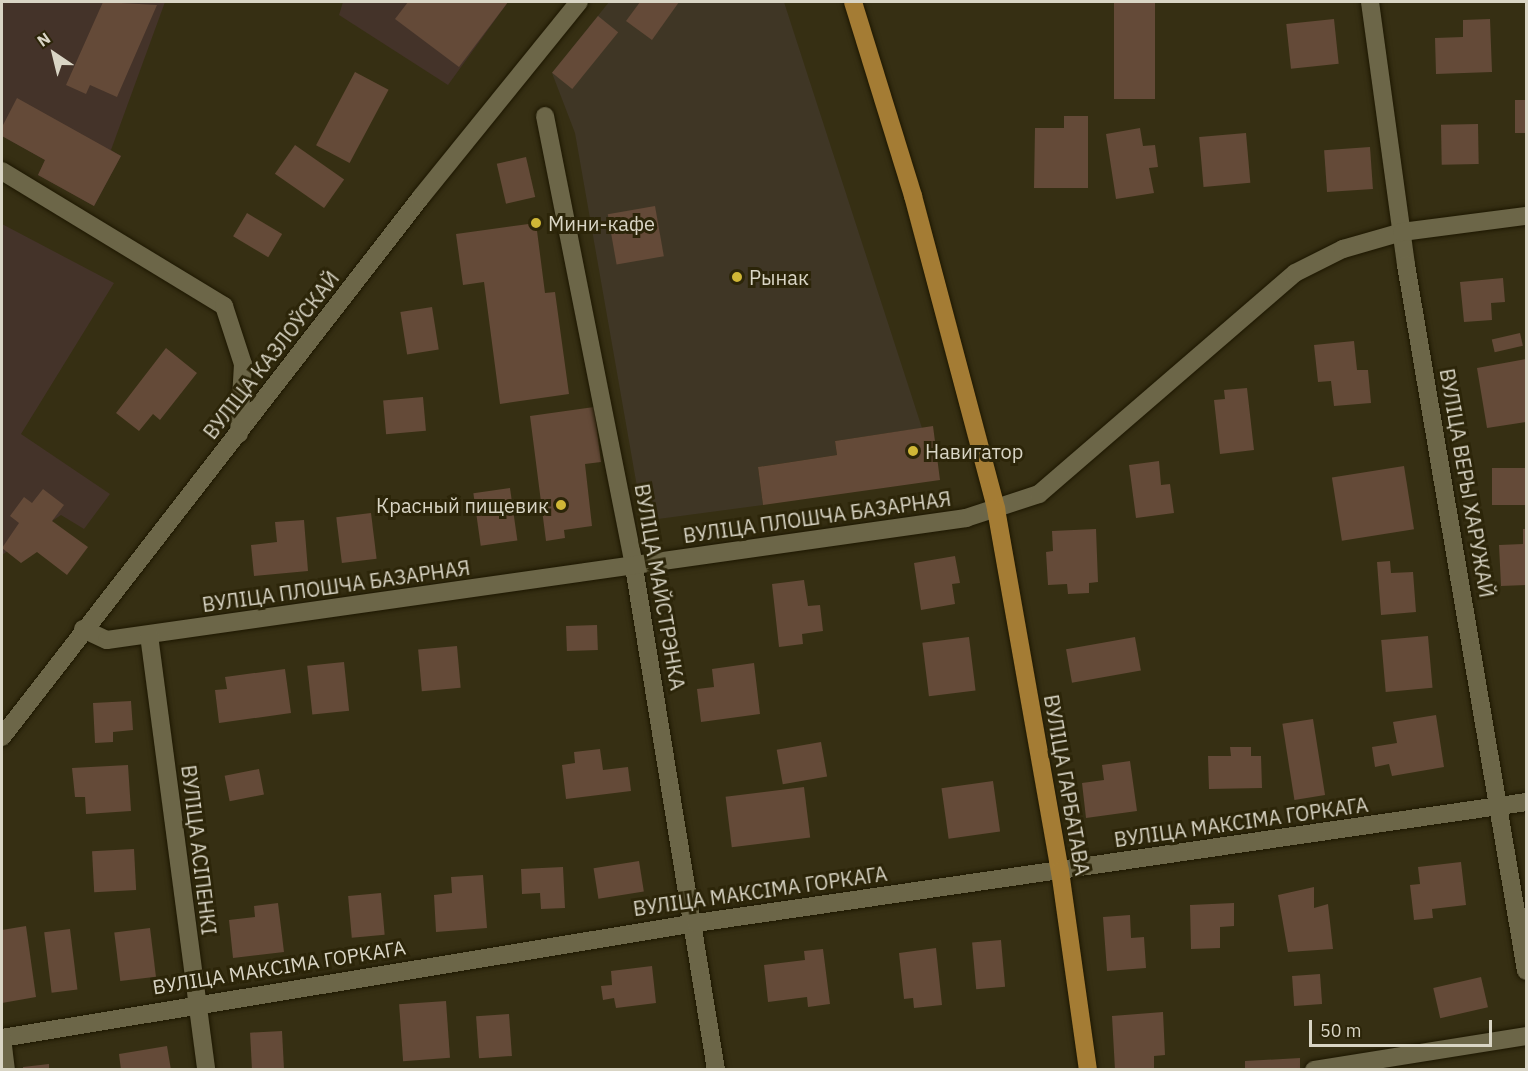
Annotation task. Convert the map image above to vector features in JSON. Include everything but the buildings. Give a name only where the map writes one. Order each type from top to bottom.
[{"type":"main road","name":"ВУЛІЦА ГАРБАТАВА","points":[[853,2],[913,196],[996,509],[1060,871],[1088,1070]]},
{"type":"street","name":"ВУЛІЦА КАЗЛОЎСКАЙ","points":[[2,737],[421,197],[579,2]]},
{"type":"street","name":"ВУЛІЦА ВЕРЫ ХАРУЖАЙ","points":[[1370,2],[1402,232],[1527,970]]},
{"type":"street","name":"ВУЛІЦА МАЙСТРЭНКА","points":[[545,116],[634,567],[696,923],[716,1070]]},
{"type":"street","points":[[2,171],[224,306],[243,364],[239,434]]},
{"type":"street","name":"ВУЛІЦА ПЛОШЧА БАЗАРНАЯ","points":[[84,629],[107,640],[149,635],[966,518],[1040,494],[1295,273],[1344,249],[1402,232],[1527,216]]},
{"type":"street","name":"ВУЛІЦА АСІПЕНКІ","points":[[149,635],[206,1070]]},
{"type":"street","name":"ВУЛІЦА МАКСІМА ГОРКАГА","points":[[2,1038],[196,1002],[696,923],[1527,802]]},
{"type":"street","points":[[1314,1070],[1527,1036]]},
{"type":"street","points":[[2,1038],[6,1070]]},
{"type":"shaded area","points":[[2,2],[165,2],[111,150],[121,156],[94,206],[38,175],[45,160],[2,136]]},
{"type":"shaded area","points":[[343,2],[508,2],[448,85],[339,15]]},
{"type":"shaded area","name":"Рынак","points":[[609,2],[784,2],[922,428],[835,441],[837,455],[758,467],[763,505],[643,521],[575,133],[552,73]]},
{"type":"shaded area","points":[[2,224],[114,283],[21,434],[110,494],[84,529],[61,515],[2,555]]},
{"type":"place","name":"Мини-кафе","points":[[536,223]]},
{"type":"place","name":"Рынак","points":[[737,277]]},
{"type":"place","name":"Навигатор","points":[[913,451]]},
{"type":"place","name":"Красный пищевик","points":[[561,505]]}]
